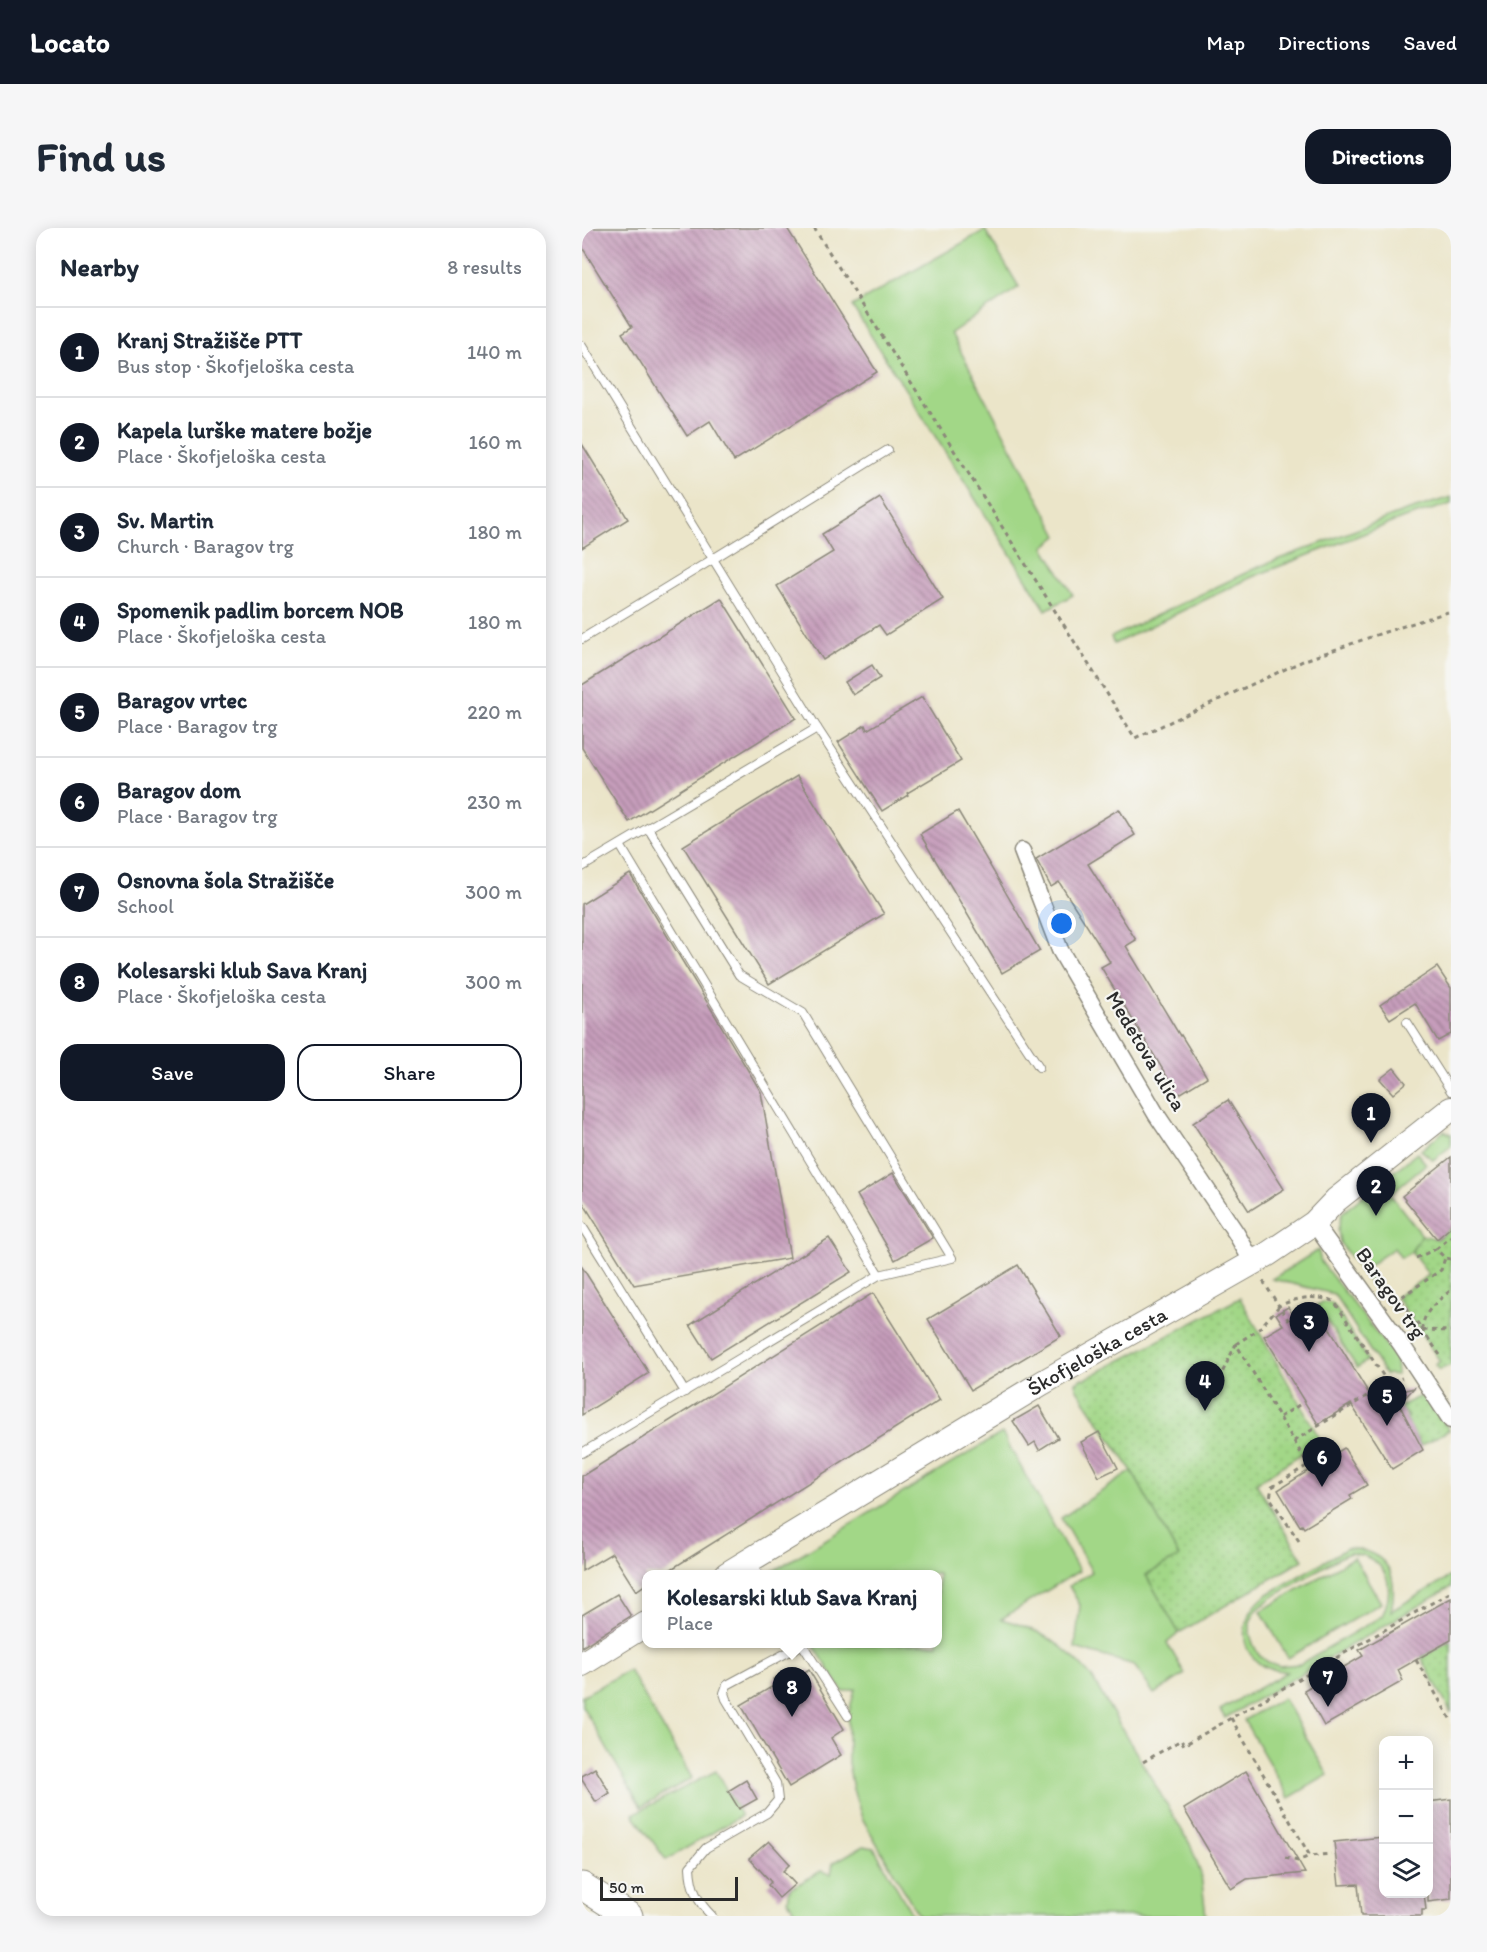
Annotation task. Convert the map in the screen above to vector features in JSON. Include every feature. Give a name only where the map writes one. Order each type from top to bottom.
[{"type":"main road","points":[[582,1886],[629,1916]]},
{"type":"street","name":"Medetova ulica","points":[[1022,851],[1060,950],[1156,1114],[1236,1233],[1258,1271]]},
{"type":"street","name":"Škofjeloška cesta","points":[[754,1568],[1042,1383],[1258,1271],[1314,1223],[1336,1200],[1451,1109]]},
{"type":"street","name":"Baragov trg","points":[[1314,1223],[1401,1344],[1451,1420]]},
{"type":"street","points":[[582,1664],[642,1626]]},
{"type":"lane","points":[[582,346],[817,728],[1039,1066]]},
{"type":"lane","points":[[582,639],[888,450]]},
{"type":"lane","points":[[582,867],[817,728]]},
{"type":"lane","points":[[582,1453],[879,1275],[951,1258],[803,1012],[739,975],[648,828]]},
{"type":"lane","points":[[620,845],[879,1275]]},
{"type":"lane","points":[[1407,1022],[1451,1091]]},
{"type":"lane","points":[[582,1226],[685,1392]]},
{"type":"lane","points":[[712,1916],[696,1899],[690,1883],[690,1867],[706,1848],[767,1813],[778,1800],[776,1783],[724,1693],[727,1685],[795,1648]]},
{"type":"lane","points":[[805,1648],[848,1716]]},
{"type":"path","points":[[814,228],[1135,738],[1305,660],[1451,611]]},
{"type":"path","points":[[1416,1258],[1436,1249],[1451,1237]]},
{"type":"path","points":[[1436,1249],[1445,1258],[1451,1259]]},
{"type":"path","points":[[1440,1355],[1400,1298],[1441,1270],[1445,1258]]},
{"type":"path","points":[[1258,1271],[1289,1321]]},
{"type":"path","points":[[1422,1329],[1423,1317],[1451,1290]]},
{"type":"path","points":[[1207,1404],[1236,1344],[1259,1329],[1279,1306],[1294,1299],[1319,1297],[1334,1301],[1388,1383]]},
{"type":"path","points":[[1401,1344],[1422,1329],[1451,1331]]},
{"type":"path","points":[[1236,1344],[1312,1472]]},
{"type":"path","points":[[1294,1441],[1416,1368]]},
{"type":"path","points":[[1280,1417],[1304,1402]]},
{"type":"path","points":[[1299,1541],[1270,1498],[1272,1487],[1308,1465]]},
{"type":"path","points":[[1143,1762],[1181,1740],[1184,1745],[1398,1625],[1451,1592]]},
{"type":"path","points":[[1416,1660],[1451,1720]]},
{"type":"path","points":[[1231,1718],[1310,1856]]},
{"type":"path","points":[[1285,1858],[1298,1861],[1310,1856],[1331,1854]]},
{"type":"green space","points":[[985,230],[1019,287],[951,333],[1058,536],[1044,547],[1073,595],[1046,610],[852,306]]},
{"type":"green space","points":[[1451,497],[1451,504],[1404,518],[1252,577],[1114,644],[1111,637],[1258,567],[1403,512]]},
{"type":"green space","points":[[1444,1131],[1451,1134],[1451,1146],[1433,1160],[1421,1150]]},
{"type":"green space","points":[[1417,1153],[1426,1164],[1390,1194],[1422,1235],[1411,1252],[1401,1258],[1394,1248],[1366,1268],[1373,1278],[1368,1281],[1340,1243],[1338,1230],[1342,1213]]},
{"type":"green space","points":[[1451,1227],[1451,1365],[1439,1370],[1435,1365],[1440,1361],[1396,1297],[1429,1275],[1411,1252],[1422,1235],[1437,1239]]},
{"type":"green space","points":[[1318,1250],[1321,1262],[1396,1358],[1397,1375],[1385,1374],[1334,1294],[1272,1279]]},
{"type":"green space","points":[[1240,1298],[1321,1441],[1256,1483],[1303,1560],[1179,1633],[1146,1575],[1179,1557],[1132,1471],[1076,1388],[1076,1382]]},
{"type":"green space","points":[[1323,1302],[1335,1307],[1368,1360],[1357,1368],[1317,1305]]},
{"type":"green space","points":[[1424,1396],[1429,1397],[1449,1430],[1421,1446],[1406,1419],[1408,1417],[1398,1408]]},
{"type":"green space","points":[[1002,1433],[1079,1571],[1001,1619],[1040,1633],[1071,1655],[1091,1676],[1190,1844],[1201,1874],[1206,1916],[919,1916],[862,1818],[853,1789],[848,1763],[848,1716],[855,1689],[843,1692],[816,1648],[942,1648],[942,1570],[775,1570]]},
{"type":"green space","points":[[1132,1471],[1179,1557],[1146,1575],[1179,1633],[1167,1643],[1185,1674],[1154,1694],[1134,1665],[1075,1648],[1080,1605],[1069,1586],[1092,1572],[1061,1518]]},
{"type":"green space","points":[[1347,1548],[1372,1554],[1381,1559],[1387,1567],[1393,1586],[1391,1611],[1451,1576],[1451,1587],[1225,1718],[1220,1710],[1287,1672],[1263,1666],[1248,1649],[1245,1639],[1245,1629],[1252,1610],[1268,1594]],"holes":[[[1350,1553],[1362,1556],[1380,1566],[1385,1574],[1388,1593],[1382,1616],[1300,1664],[1279,1666],[1259,1655],[1250,1634],[1250,1622],[1256,1611],[1271,1598],[1340,1557]]]},
{"type":"green space","points":[[1354,1557],[1381,1603],[1288,1658],[1261,1611]]},
{"type":"green space","points":[[1451,1640],[1451,1713],[1421,1657]]},
{"type":"green space","points":[[629,1670],[692,1778],[641,1807],[582,1706],[582,1696]]},
{"type":"green space","points":[[1283,1698],[1328,1775],[1289,1798],[1244,1720]]},
{"type":"green space","points":[[716,1771],[741,1816],[666,1860],[633,1814]]},
{"type":"green space","points":[[863,1846],[874,1848],[913,1916],[797,1916],[788,1900],[790,1889],[821,1871],[831,1874],[833,1863]]},
{"type":"building","points":[[582,228],[787,228],[877,372],[734,461],[710,421],[687,436],[622,333],[632,327],[582,247]]},
{"type":"building","points":[[582,444],[628,519],[582,548]]},
{"type":"building","points":[[880,498],[943,599],[886,635],[879,625],[823,660],[777,586],[833,552],[822,534]]},
{"type":"building","points":[[721,598],[796,718],[629,822],[582,748],[582,685]]},
{"type":"building","points":[[872,665],[880,678],[853,695],[845,682]]},
{"type":"building","points":[[922,697],[961,761],[907,793],[908,795],[882,811],[838,742],[865,725],[867,730]]},
{"type":"building","points":[[797,776],[884,914],[769,984],[683,846]]},
{"type":"building","points":[[1119,809],[1135,835],[1088,864],[1136,940],[1126,946],[1207,1077],[1178,1095],[1101,967],[1110,962],[1059,882],[1051,887],[1036,859]]},
{"type":"building","points":[[958,811],[1040,951],[1002,973],[920,834]]},
{"type":"building","points":[[630,874],[761,1092],[790,1258],[634,1285],[582,1201],[582,904]]},
{"type":"building","points":[[1437,967],[1451,988],[1451,1034],[1438,1041],[1415,1003],[1390,1019],[1380,1005]]},
{"type":"building","points":[[1394,1068],[1406,1083],[1393,1094],[1380,1079]]},
{"type":"building","points":[[1228,1100],[1284,1189],[1249,1211],[1193,1123]]},
{"type":"building","points":[[1451,1157],[1451,1227],[1437,1239],[1402,1196]]},
{"type":"building","points":[[893,1173],[933,1238],[895,1260],[857,1195]]},
{"type":"building","points":[[829,1238],[851,1272],[711,1358],[690,1325]]},
{"type":"building","points":[[1018,1265],[1061,1336],[971,1390],[928,1319]]},
{"type":"building","points":[[582,1267],[649,1373],[582,1415]]},
{"type":"building","points":[[873,1293],[940,1400],[670,1570],[642,1570],[642,1587],[636,1591],[612,1553],[582,1571],[582,1476]]},
{"type":"building","points":[[1315,1305],[1374,1402],[1387,1395],[1414,1388],[1399,1404],[1423,1450],[1392,1469],[1351,1404],[1318,1424],[1264,1336],[1283,1325],[1276,1314],[1288,1307],[1295,1317]]},
{"type":"building","points":[[1039,1406],[1058,1438],[1039,1450],[1035,1442],[1029,1446],[1013,1421]]},
{"type":"building","points":[[1099,1432],[1118,1468],[1099,1477],[1081,1442]]},
{"type":"building","points":[[1344,1448],[1367,1485],[1350,1495],[1352,1499],[1304,1528],[1300,1526],[1278,1490]]},
{"type":"building","points":[[617,1594],[631,1616],[582,1647],[582,1615]]},
{"type":"building","points":[[1451,1598],[1451,1640],[1398,1670],[1403,1681],[1324,1726],[1304,1690],[1363,1656],[1359,1650]]},
{"type":"building","points":[[789,1670],[795,1679],[809,1670],[844,1729],[831,1738],[841,1755],[789,1787],[741,1705],[775,1685],[773,1679]]},
{"type":"building","points":[[595,1768],[610,1793],[596,1802],[582,1780],[582,1776]]},
{"type":"building","points":[[1246,1771],[1305,1873],[1247,1879],[1231,1889],[1184,1809]]},
{"type":"building","points":[[746,1780],[757,1799],[739,1809],[728,1791]]},
{"type":"building","points":[[1451,1799],[1451,1899],[1428,1902],[1428,1898],[1433,1898],[1433,1801]]},
{"type":"building","points":[[1379,1837],[1379,1898],[1425,1898],[1426,1910],[1422,1910],[1422,1916],[1361,1916],[1358,1884],[1339,1885],[1334,1842]]},
{"type":"building","points":[[769,1841],[790,1864],[783,1871],[795,1884],[779,1898],[768,1885],[771,1882],[749,1858]]},
{"type":"place","name":"Kranj Stražišče PTT","points":[[1371,1143]]},
{"type":"place","name":"Kapela lurške matere božje","points":[[1376,1216]]},
{"type":"place","name":"Sv. Martin","points":[[1309,1352]]},
{"type":"place","name":"Spomenik padlim borcem NOB","points":[[1205,1411]]},
{"type":"place","name":"Baragov vrtec","points":[[1387,1426]]},
{"type":"place","name":"Baragov dom","points":[[1322,1487]]},
{"type":"place","name":"Osnovna šola Stražišče","points":[[1328,1707]]},
{"type":"place","name":"Kolesarski klub Sava Kranj","points":[[792,1717]]}]
